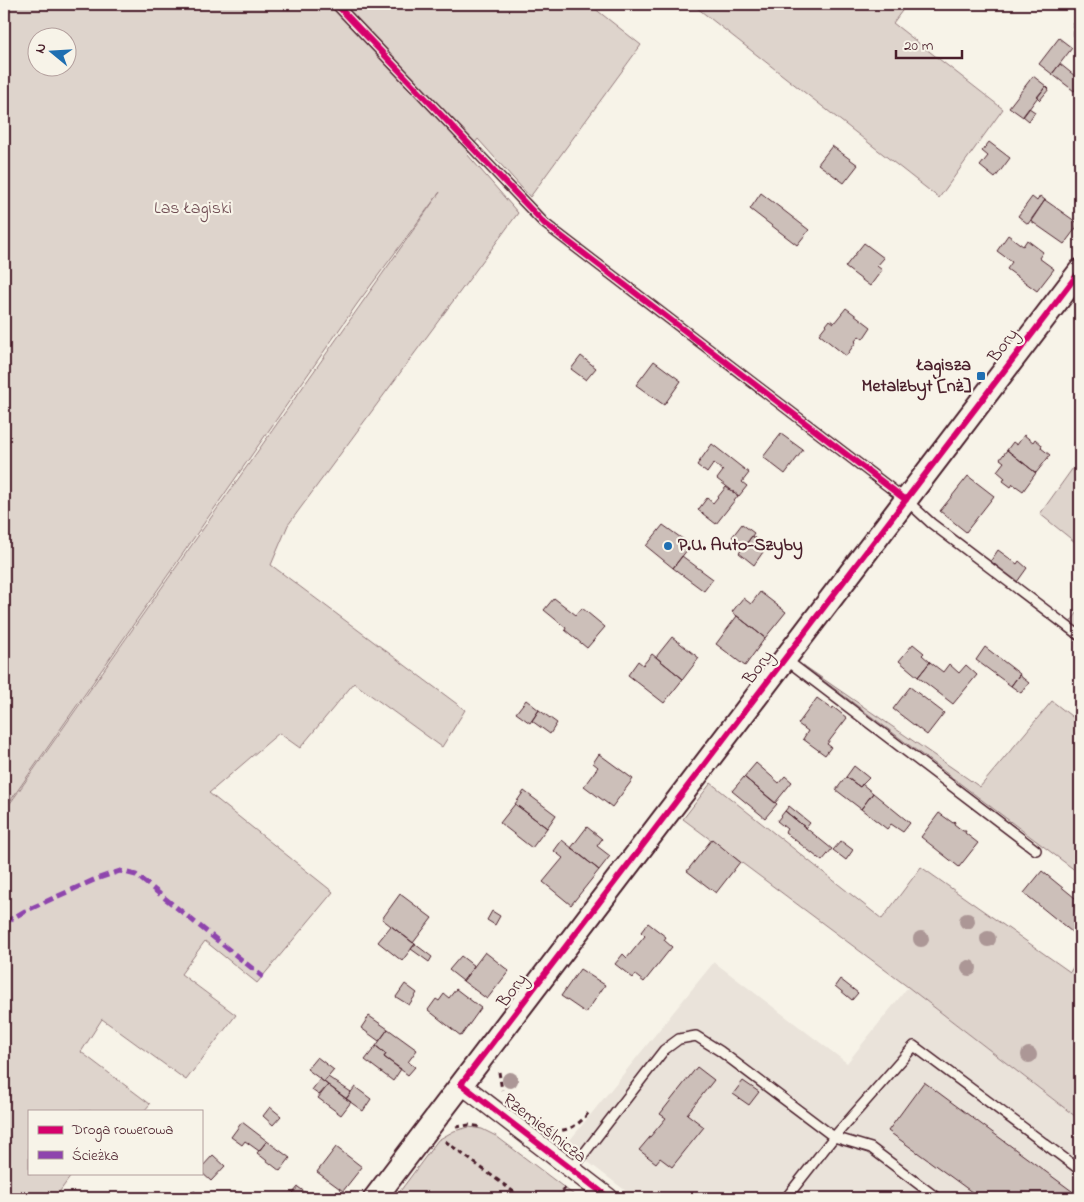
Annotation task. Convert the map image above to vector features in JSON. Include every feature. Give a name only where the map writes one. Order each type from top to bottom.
[{"type":"street","name":"Bory","points":[[375,1198],[1080,272]]},
{"type":"street","name":"Rzemieślnicza","points":[[461,1084],[569,1178],[609,1198]]},
{"type":"lane","points":[[336,4],[544,223],[906,500],[931,523],[1080,636]]},
{"type":"lane","points":[[785,659],[1036,850]]},
{"type":"lane","points":[[569,1178],[664,1050],[679,1040],[696,1036],[720,1051],[834,1137],[871,1148],[937,1198]]},
{"type":"lane","points":[[786,1198],[834,1137],[914,1046],[1080,1170]]},
{"type":"path","points":[[455,1127],[469,1125],[488,1129]]},
{"type":"path","points":[[439,1136],[522,1198]]},
{"type":"path","points":[[557,1198],[569,1178]]},
{"type":"shaded area","points":[[714,962],[847,1063],[908,987],[1080,1120],[1080,1198],[635,1198],[566,1145]]},
{"type":"green space","name":"Las Łagiski","points":[[4,4],[589,4],[641,45],[530,197],[478,139],[467,154],[518,213],[288,525],[271,565],[465,710],[442,747],[354,683],[300,748],[279,733],[209,793],[333,892],[257,983],[205,941],[181,974],[236,1015],[186,1080],[102,1019],[81,1052],[150,1104],[145,1110],[28,1110],[28,1174],[72,1174],[55,1198],[4,1198],[4,812],[440,192],[357,304],[4,810]]},
{"type":"green space","points":[[692,4],[907,4],[893,23],[1003,109],[939,198]]},
{"type":"green space","points":[[1080,458],[1080,546],[1040,514]]},
{"type":"green space","points":[[1080,609],[1080,643],[1064,631]]},
{"type":"green space","points":[[803,665],[980,787],[1052,701],[1080,723],[1080,874]]},
{"type":"green space","points":[[711,783],[882,919],[921,867],[1070,972],[1080,957],[1080,1120],[908,987],[683,819]]},
{"type":"green space","points":[[469,1127],[482,1129],[496,1136],[578,1198],[395,1198],[438,1140],[454,1131]]},
{"type":"building","points":[[1080,15],[1080,32],[1072,26]]},
{"type":"building","points":[[1076,29],[1080,32],[1080,40],[1072,34]]},
{"type":"building","points":[[1059,38],[1072,48],[1052,74],[1039,64]]},
{"type":"building","points":[[1060,64],[1080,80],[1074,91],[1052,74]]},
{"type":"building","points":[[1033,76],[1046,86],[1023,117],[1009,107]]},
{"type":"building","points":[[1046,86],[1049,89],[1040,100],[1037,97]]},
{"type":"building","points":[[1029,108],[1035,112],[1029,121],[1023,116]]},
{"type":"building","points":[[989,142],[1010,158],[995,178],[980,166],[988,156],[982,151]]},
{"type":"building","points":[[832,146],[858,165],[844,183],[818,164]]},
{"type":"building","points":[[761,193],[809,230],[797,245],[750,209]]},
{"type":"building","points":[[1040,196],[1045,200],[1028,224],[1018,216],[1032,197],[1037,201]]},
{"type":"building","points":[[1045,200],[1079,224],[1064,244],[1031,221]]},
{"type":"building","points":[[1008,235],[1023,246],[1027,240],[1043,252],[1039,258],[1054,269],[1037,291],[1007,269],[1012,262],[997,251]]},
{"type":"building","points":[[864,243],[884,258],[877,266],[882,270],[870,286],[845,267]]},
{"type":"building","points":[[846,308],[871,327],[863,339],[859,336],[846,356],[819,334],[830,320],[834,323]]},
{"type":"building","points":[[581,356],[596,368],[586,380],[571,369]]},
{"type":"building","points":[[654,361],[681,381],[664,405],[636,385]]},
{"type":"building","points":[[781,434],[803,450],[785,474],[763,457]]},
{"type":"building","points":[[1024,435],[1033,442],[1035,439],[1042,445],[1041,448],[1050,455],[1036,473],[1007,450],[1013,442],[1017,445]]},
{"type":"building","points":[[712,444],[749,473],[742,482],[747,486],[739,496],[717,479],[723,471],[714,463],[707,473],[697,465]]},
{"type":"building","points":[[1007,450],[1036,473],[1023,491],[1013,484],[1011,487],[1003,481],[1005,478],[997,471],[1004,462],[1000,459]]},
{"type":"building","points":[[968,476],[994,496],[966,532],[940,511]]},
{"type":"building","points":[[726,487],[738,496],[716,524],[698,510],[707,498],[713,503]]},
{"type":"building","points":[[742,524],[754,533],[745,546],[732,537]]},
{"type":"building","points":[[663,525],[691,545],[673,568],[646,546]]},
{"type":"building","points":[[752,536],[760,542],[756,547],[763,552],[754,565],[739,553]]},
{"type":"building","points":[[998,550],[1017,564],[1019,561],[1027,568],[1017,582],[990,562]]},
{"type":"building","points":[[682,556],[713,579],[704,591],[673,568]]},
{"type":"building","points":[[760,592],[786,612],[765,638],[732,612],[743,598],[751,604]]},
{"type":"building","points":[[554,598],[576,615],[582,608],[605,627],[587,648],[544,610]]},
{"type":"building","points":[[737,616],[765,638],[745,666],[716,644]]},
{"type":"building","points":[[672,637],[699,658],[683,679],[656,657]]},
{"type":"building","points":[[913,644],[924,653],[922,655],[930,662],[918,677],[899,661]]},
{"type":"building","points":[[985,647],[1020,674],[1011,686],[976,660]]},
{"type":"building","points":[[652,654],[683,679],[664,703],[628,675],[638,661],[643,665]]},
{"type":"building","points":[[930,662],[943,672],[949,664],[959,673],[966,665],[977,675],[953,704],[918,677]]},
{"type":"building","points":[[1019,675],[1029,683],[1021,693],[1011,686]]},
{"type":"building","points":[[910,687],[944,713],[927,735],[893,709]]},
{"type":"building","points":[[817,698],[847,718],[827,744],[831,747],[825,755],[803,739],[808,731],[798,724]]},
{"type":"building","points":[[526,700],[539,710],[530,723],[516,713]]},
{"type":"building","points":[[539,710],[557,723],[550,734],[532,721]]},
{"type":"building","points":[[599,754],[633,779],[612,807],[584,786],[598,767],[593,763]]},
{"type":"building","points":[[756,763],[779,783],[785,776],[792,782],[775,803],[744,777]]},
{"type":"building","points":[[854,766],[869,778],[860,787],[846,777]]},
{"type":"building","points":[[744,777],[777,804],[765,818],[732,791]]},
{"type":"building","points":[[846,777],[860,787],[862,784],[873,793],[861,809],[836,790]]},
{"type":"building","points":[[524,791],[556,815],[547,828],[515,804]]},
{"type":"building","points":[[873,793],[910,823],[903,832],[891,824],[887,829],[861,809]]},
{"type":"building","points":[[515,804],[547,828],[532,848],[500,823]]},
{"type":"building","points":[[789,806],[810,823],[806,828],[785,811]]},
{"type":"building","points":[[785,811],[832,849],[822,861],[785,832],[787,829],[777,821]]},
{"type":"building","points":[[939,813],[953,823],[954,821],[954,824],[963,831],[966,831],[965,833],[978,843],[959,867],[921,837]]},
{"type":"building","points":[[587,827],[602,839],[597,846],[610,856],[599,870],[571,848]]},
{"type":"building","points":[[712,839],[740,862],[716,893],[687,871]]},
{"type":"building","points":[[562,840],[599,870],[571,905],[543,882],[563,858],[554,851]]},
{"type":"building","points":[[841,841],[853,850],[846,860],[833,850]]},
{"type":"building","points":[[1042,871],[1080,902],[1080,922],[1072,932],[1024,893]]},
{"type":"building","points":[[400,894],[432,918],[413,943],[382,919]]},
{"type":"building","points":[[492,911],[500,916],[495,925],[487,920]]},
{"type":"building","points":[[648,923],[666,937],[664,940],[672,947],[644,982],[635,975],[633,978],[615,964],[623,954],[627,958],[645,936],[641,932]]},
{"type":"building","points":[[391,926],[415,944],[402,961],[378,942]]},
{"type":"building","points":[[415,944],[432,957],[429,962],[411,949]]},
{"type":"building","points":[[485,952],[509,971],[487,999],[463,981]]},
{"type":"building","points":[[461,956],[474,966],[463,981],[449,970]]},
{"type":"building","points":[[580,969],[605,985],[586,1013],[561,996]]},
{"type":"building","points":[[840,979],[858,993],[852,1000],[835,986]]},
{"type":"building","points":[[405,984],[417,993],[409,1005],[396,997]]},
{"type":"building","points":[[456,989],[481,1008],[461,1036],[428,1010],[436,999],[439,1001],[444,994],[449,998]]},
{"type":"building","points":[[369,1016],[388,1029],[379,1041],[361,1028]]},
{"type":"building","points":[[388,1029],[417,1050],[408,1062],[415,1067],[408,1075],[384,1057],[386,1054],[376,1046]]},
{"type":"building","points":[[376,1046],[386,1054],[384,1057],[401,1069],[393,1081],[365,1060]]},
{"type":"building","points":[[317,1057],[334,1070],[324,1082],[307,1069]]},
{"type":"building","points":[[697,1067],[714,1080],[687,1114],[704,1127],[672,1167],[660,1158],[656,1163],[639,1150],[666,1118],[660,1114]]},
{"type":"building","points":[[328,1077],[351,1092],[346,1099],[324,1082]]},
{"type":"building","points":[[320,1079],[328,1085],[319,1095],[312,1090]]},
{"type":"building","points":[[743,1081],[759,1092],[749,1105],[733,1094]]},
{"type":"building","points":[[924,1082],[1080,1198],[980,1198],[888,1131]]},
{"type":"building","points":[[328,1085],[351,1102],[341,1115],[318,1098]]},
{"type":"building","points":[[355,1087],[371,1099],[363,1111],[346,1099]]},
{"type":"building","points":[[270,1107],[281,1116],[273,1125],[263,1116]]},
{"type":"building","points":[[242,1122],[267,1141],[259,1151],[245,1141],[242,1145],[231,1137]]},
{"type":"building","points":[[267,1141],[290,1158],[280,1171],[257,1153]]},
{"type":"building","points":[[336,1147],[362,1167],[343,1191],[317,1172]]},
{"type":"building","points":[[213,1155],[225,1166],[211,1181],[202,1173],[202,1167]]},
{"type":"building","points":[[298,1187],[313,1198],[289,1198]]},
{"type":"building","points":[[194,1191],[203,1198],[189,1198]]},
{"type":"marked path","points":[[4,923],[25,911],[96,879],[120,871],[136,875],[263,977]]},
{"type":"cycle path","points":[[336,4],[544,223],[906,500]]},
{"type":"cycle path","points":[[609,1198],[461,1084],[1080,271]]},
{"type":"place","name":"Łagisza Metalzbyt [nż]","points":[[981,376]]},
{"type":"place","name":"P.U. Auto-Szyby","points":[[668,546]]}]
